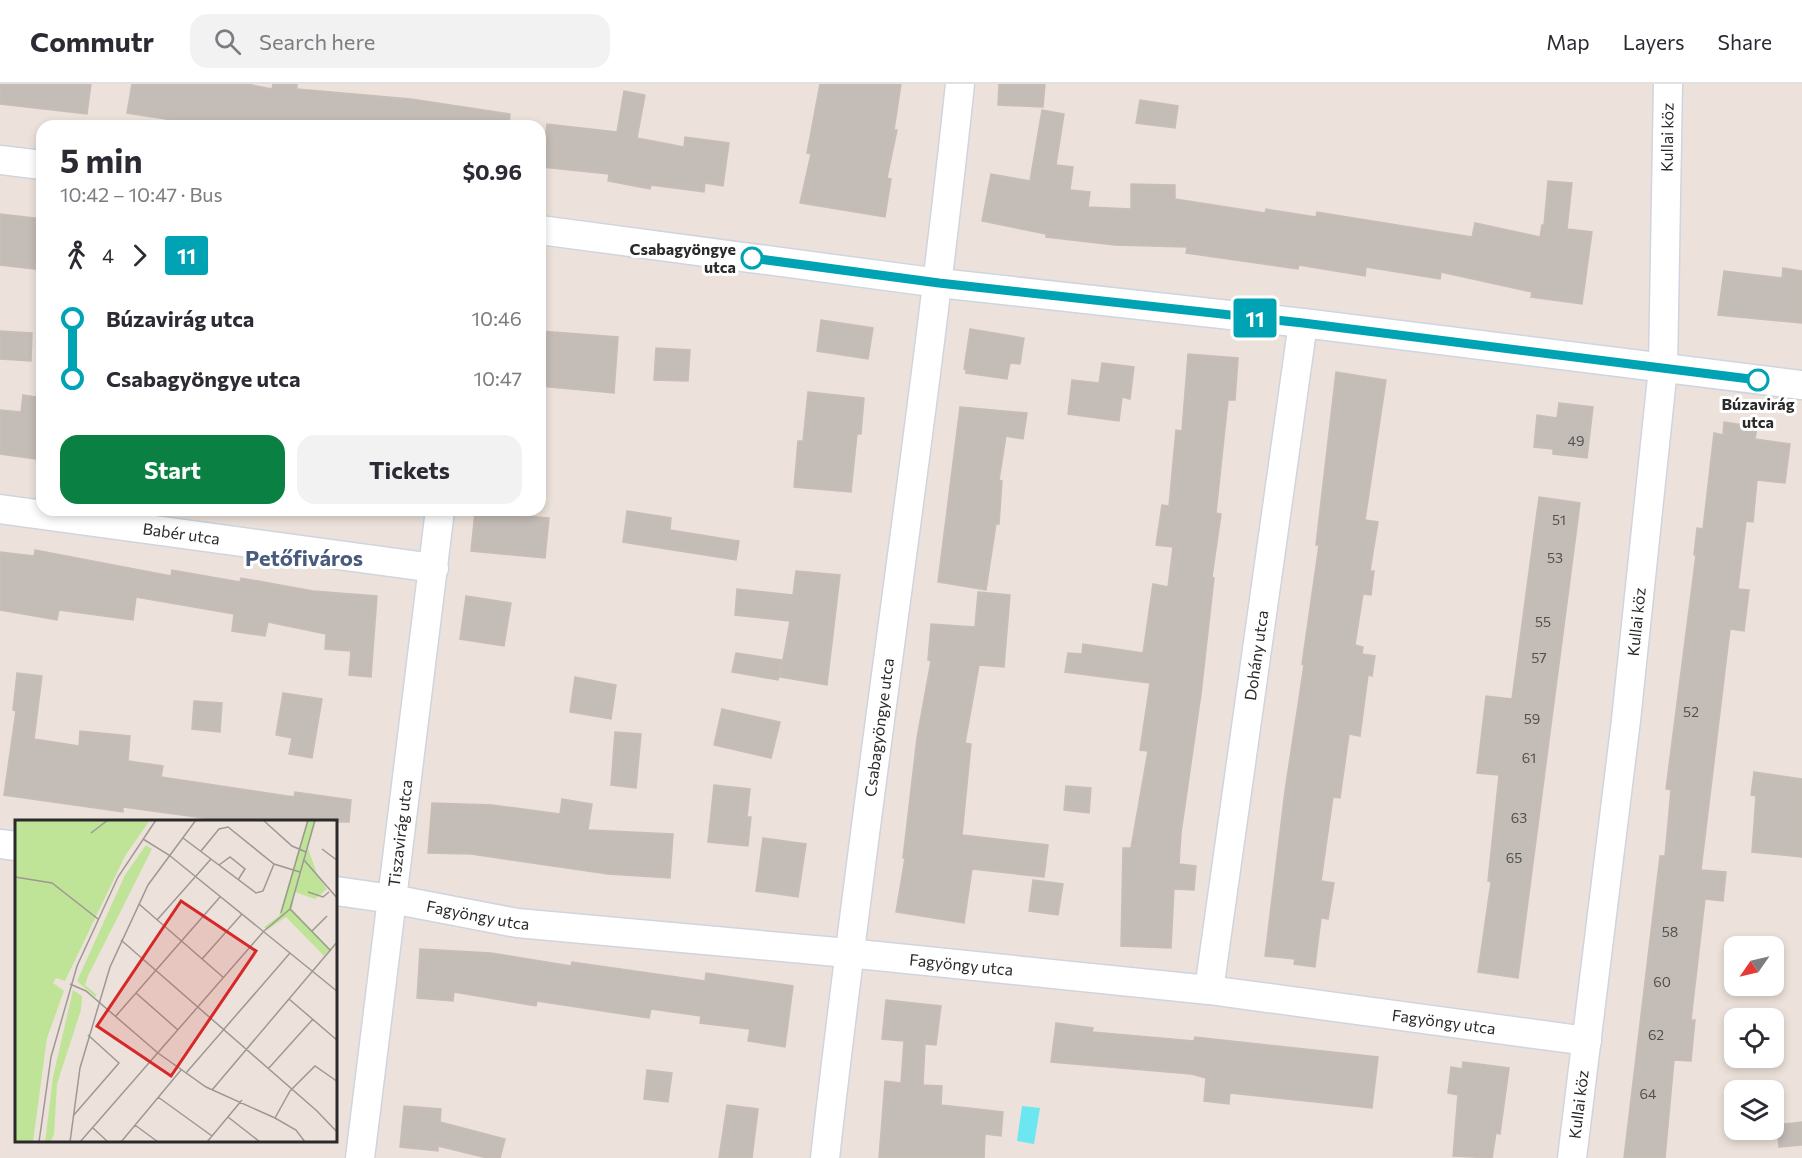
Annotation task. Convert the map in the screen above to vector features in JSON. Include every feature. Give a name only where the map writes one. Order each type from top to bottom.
[{"type":"street","name":"Csabagyöngye utca","points":[[825,1158],[848,953],[939,283],[960,84]]},
{"type":"street","name":"Kullai köz","points":[[1572,1158],[1626,720],[1663,368],[1668,84]]},
{"type":"street","points":[[0,160],[36,164]]},
{"type":"street","points":[[546,231],[939,283],[1303,323],[1802,386]]},
{"type":"street","name":"Dohány utca","points":[[1209,990],[1303,323]]},
{"type":"street","name":"Babér utca","points":[[0,509],[36,514]]},
{"type":"street","name":"Babér utca","points":[[51,516],[434,568]]},
{"type":"street","name":"Tiszavirág utca","points":[[360,1158],[439,516]]},
{"type":"street","points":[[0,844],[15,846]]},
{"type":"street","name":"Fagyöngy utca","points":[[338,891],[392,899],[517,924],[848,953],[1209,990],[1587,1041]]},
{"type":"water","points":[[1022,1106],[1040,1108],[1034,1144],[1017,1141]]},
{"type":"building","points":[[0,84],[91,84],[87,114],[0,104]]},
{"type":"building","points":[[132,84],[247,84],[272,89],[273,84],[297,84],[297,89],[411,99],[510,114],[510,120],[173,120],[127,113]]},
{"type":"building","points":[[820,84],[901,84],[894,130],[897,130],[887,178],[891,179],[885,217],[800,203],[811,154],[807,153]]},
{"type":"building","points":[[999,84],[1045,84],[1043,107],[998,105]]},
{"type":"building","points":[[624,91],[645,95],[637,138],[684,147],[685,137],[729,143],[723,186],[705,183],[704,192],[651,185],[650,189],[608,181],[609,174],[546,167],[547,124],[617,132]]},
{"type":"building","points":[[1140,100],[1178,106],[1175,128],[1136,123]]},
{"type":"building","points":[[1042,110],[1064,114],[1056,165],[1073,167],[1070,190],[1090,192],[1088,207],[1131,209],[1131,184],[1175,185],[1175,199],[1265,213],[1266,209],[1316,217],[1317,212],[1472,237],[1475,223],[1540,237],[1542,225],[1544,225],[1548,181],[1572,183],[1567,229],[1592,232],[1582,304],[1531,297],[1532,292],[1441,272],[1440,279],[1366,267],[1365,276],[1299,265],[1298,269],[1186,253],[1187,247],[1115,245],[1046,237],[1046,234],[982,221],[991,174],[1030,181]]},
{"type":"building","points":[[0,214],[36,218],[36,269],[0,265]]},
{"type":"building","points":[[1783,268],[1802,271],[1802,323],[1718,315],[1724,271],[1782,278]]},
{"type":"building","points":[[821,320],[873,328],[868,359],[817,351]]},
{"type":"building","points":[[970,329],[1024,338],[1020,364],[1010,363],[1007,379],[966,373],[964,369]]},
{"type":"building","points":[[0,331],[32,333],[31,361],[0,359]]},
{"type":"building","points":[[546,331],[618,337],[614,393],[546,387]]},
{"type":"building","points":[[656,348],[690,350],[688,381],[654,380]]},
{"type":"building","points":[[1188,354],[1238,358],[1235,400],[1228,400],[1216,513],[1221,514],[1212,577],[1214,578],[1201,694],[1181,833],[1179,864],[1196,866],[1194,890],[1174,889],[1171,948],[1121,946],[1123,848],[1131,848],[1148,751],[1140,750],[1150,683],[1065,672],[1068,653],[1082,654],[1083,644],[1143,653],[1153,584],[1168,587],[1173,547],[1156,545],[1162,505],[1169,506],[1176,430],[1182,431]]},
{"type":"building","points":[[1102,363],[1134,367],[1130,399],[1122,397],[1119,421],[1068,414],[1072,380],[1099,383]]},
{"type":"building","points":[[1336,372],[1386,380],[1365,520],[1378,522],[1370,571],[1374,571],[1371,595],[1363,594],[1355,645],[1363,647],[1362,654],[1375,656],[1372,676],[1368,675],[1360,736],[1349,734],[1340,798],[1333,797],[1321,881],[1334,883],[1328,919],[1321,918],[1315,967],[1294,964],[1295,959],[1265,956],[1319,545],[1316,545]]},
{"type":"building","points":[[808,392],[864,398],[861,434],[857,434],[851,492],[794,487],[798,441],[803,441]]},
{"type":"building","points":[[23,395],[36,397],[36,459],[0,454],[0,410],[21,412]]},
{"type":"building","points":[[1559,403],[1593,407],[1587,458],[1553,454],[1553,449],[1534,447],[1537,415],[1557,418]]},
{"type":"building","points":[[960,407],[1027,413],[1023,439],[1006,436],[999,480],[1002,481],[999,524],[996,524],[986,590],[938,582]]},
{"type":"building","points":[[1724,422],[1757,427],[1755,439],[1790,444],[1785,483],[1757,480],[1753,522],[1746,521],[1738,589],[1749,590],[1744,631],[1730,629],[1701,870],[1726,872],[1723,901],[1705,899],[1691,1020],[1695,1020],[1691,1061],[1674,1060],[1665,1158],[1624,1158],[1660,856],[1665,856],[1671,790],[1666,789],[1696,555],[1694,555],[1697,528],[1703,529],[1714,433],[1723,435]]},
{"type":"building","points":[[1539,497],[1580,503],[1518,978],[1478,972],[1491,882],[1488,881],[1499,775],[1477,773],[1486,696],[1512,699]]},
{"type":"building","points":[[627,511],[671,518],[670,530],[739,541],[736,560],[623,542]]},
{"type":"building","points":[[475,516],[549,518],[545,558],[471,551]]},
{"type":"building","points":[[35,550],[171,576],[172,570],[240,582],[241,578],[313,591],[377,596],[371,677],[349,675],[351,651],[325,649],[326,634],[268,622],[265,636],[232,631],[234,614],[136,597],[133,620],[59,610],[57,620],[0,610],[0,552],[34,556]]},
{"type":"building","points":[[796,571],[840,575],[827,685],[780,677],[790,621],[735,615],[737,589],[793,595]]},
{"type":"building","points":[[978,592],[1010,595],[1004,667],[979,665],[965,743],[971,744],[962,835],[1048,845],[1044,877],[972,869],[964,923],[896,912],[905,858],[903,858],[917,738],[931,661],[928,660],[931,624],[975,627]]},
{"type":"building","points":[[466,596],[511,603],[504,646],[460,639]]},
{"type":"building","points":[[736,653],[782,660],[778,680],[732,672]]},
{"type":"building","points":[[17,673],[42,676],[34,739],[79,746],[80,731],[130,736],[128,761],[163,766],[161,777],[294,797],[295,792],[351,800],[349,822],[338,822],[338,820],[211,820],[123,807],[123,812],[4,795],[16,711],[13,710]]},
{"type":"building","points":[[575,677],[616,685],[611,719],[570,712]]},
{"type":"building","points":[[283,693],[322,699],[312,758],[289,754],[292,738],[276,735]]},
{"type":"building","points":[[194,701],[222,703],[220,732],[192,729]]},
{"type":"building","points":[[722,709],[780,722],[771,758],[714,745]]},
{"type":"building","points":[[615,732],[641,734],[636,788],[611,785]]},
{"type":"building","points":[[1754,772],[1802,779],[1802,857],[1752,852],[1756,796],[1751,795]]},
{"type":"building","points":[[714,785],[750,789],[747,817],[751,817],[748,846],[708,842]]},
{"type":"building","points":[[1066,786],[1091,788],[1089,813],[1064,810]]},
{"type":"building","points":[[562,799],[592,804],[588,830],[673,834],[670,878],[608,874],[471,854],[428,853],[432,803],[492,805],[560,814]]},
{"type":"building","points":[[763,838],[806,844],[798,897],[756,891]]},
{"type":"building","points":[[1033,880],[1063,884],[1058,915],[1029,911]]},
{"type":"building","points":[[420,949],[491,953],[571,966],[572,962],[705,981],[706,973],[793,986],[785,1047],[748,1041],[750,1029],[700,1023],[701,1016],[651,1009],[649,1018],[537,1001],[536,1006],[454,992],[453,1001],[417,998]]},
{"type":"building","points":[[886,1000],[941,1006],[936,1045],[925,1044],[923,1085],[942,1086],[941,1105],[1003,1112],[1001,1136],[985,1134],[984,1158],[879,1158],[885,1081],[901,1083],[904,1041],[882,1039]]},
{"type":"building","points":[[1056,1023],[1093,1028],[1092,1032],[1194,1041],[1195,1037],[1378,1057],[1372,1108],[1230,1093],[1229,1104],[1204,1101],[1206,1078],[1191,1074],[1051,1062]]},
{"type":"building","points":[[1463,1062],[1509,1068],[1500,1134],[1496,1133],[1492,1158],[1453,1156],[1458,1095],[1448,1093],[1451,1067],[1462,1069]]},
{"type":"building","points":[[647,1070],[672,1073],[668,1102],[644,1099]]},
{"type":"building","points":[[727,1105],[758,1109],[752,1158],[719,1158]]},
{"type":"building","points":[[404,1106],[441,1109],[440,1122],[505,1139],[500,1158],[487,1158],[438,1146],[438,1151],[400,1147]]},
{"type":"building","points":[[1802,1122],[1802,1145],[1779,1147],[1778,1140],[1784,1140],[1784,1124]]},
{"type":"bus line","name":"11","points":[[752,258],[939,283],[1303,323],[1758,380]]},
{"type":"place","name":"Csabagyöngye utca","points":[[752,258]]},
{"type":"place","name":"Búzavirág utca","points":[[1758,380]]},
{"type":"district","name":"Petőfiváros","points":[[304,558]]}]
